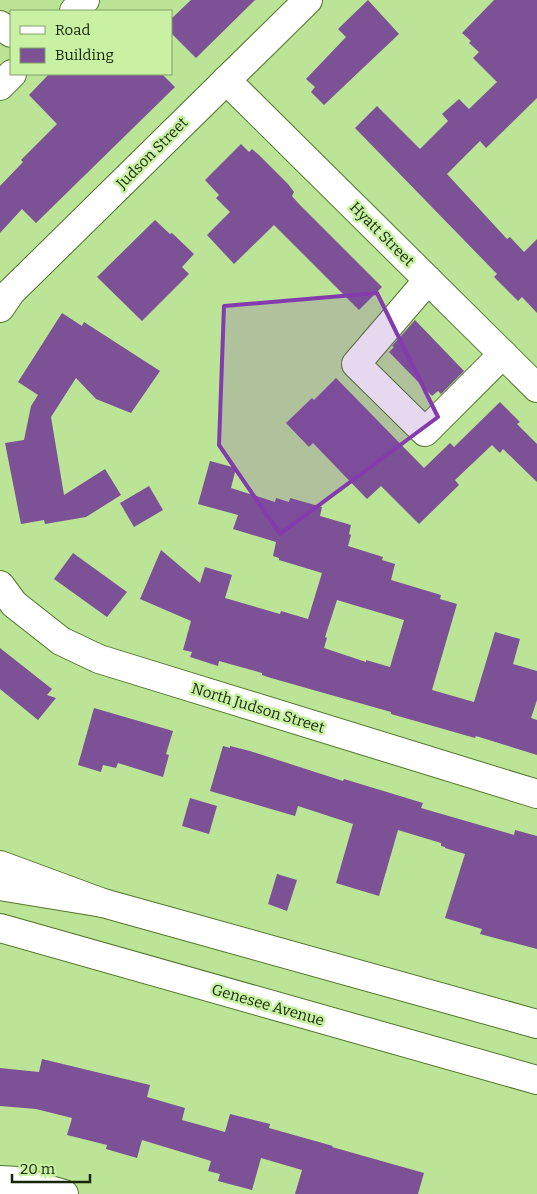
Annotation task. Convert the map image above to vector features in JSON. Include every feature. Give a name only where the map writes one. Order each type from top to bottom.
[{"type":"main road","points":[[75,10],[85,0]]},
{"type":"main road","name":"Judson Street","points":[[0,308],[11,292],[308,0]]},
{"type":"main road","points":[[0,86],[11,75]]},
{"type":"main road","name":"Hyatt Street","points":[[226,80],[537,388]]},
{"type":"main road","points":[[428,280],[356,364],[426,432],[503,354]]},
{"type":"main road","name":"North Judson Street","points":[[0,585],[14,604],[62,641],[99,659],[537,794]]},
{"type":"main road","points":[[0,865],[103,903],[537,1024]]},
{"type":"main road","points":[[0,886],[103,903]]},
{"type":"main road","name":"Genesee Avenue","points":[[0,928],[537,1080]]},
{"type":"main road","points":[[0,1180],[18,1181],[64,1194]]},
{"type":"highlighted area","points":[[377,293],[438,417],[280,534],[219,445],[224,306]]},
{"type":"building","points":[[191,0],[255,0],[196,58],[172,34],[172,18]]},
{"type":"building","points":[[368,0],[399,34],[324,105],[311,92],[315,87],[306,79],[346,37],[338,29]]},
{"type":"building","points":[[494,0],[537,0],[537,98],[486,148],[480,141],[447,174],[507,239],[510,237],[524,252],[537,239],[537,313],[522,297],[518,301],[494,277],[497,274],[355,128],[377,106],[420,149],[448,121],[442,114],[459,99],[469,109],[497,82],[473,58],[479,52],[462,33]]},
{"type":"building","points":[[48,75],[163,75],[175,87],[36,223],[22,209],[0,233],[0,186],[23,162],[21,160],[57,124],[29,95]]},
{"type":"building","points":[[241,144],[249,152],[252,149],[288,184],[294,192],[292,196],[299,204],[382,287],[359,310],[274,225],[234,264],[207,235],[230,212],[216,198],[219,195],[205,180]]},
{"type":"building","points":[[155,220],[194,254],[182,267],[189,274],[142,321],[97,277]]},
{"type":"building","points":[[62,313],[82,326],[84,322],[160,371],[131,413],[96,399],[76,378],[51,417],[64,495],[105,469],[121,495],[86,517],[45,524],[44,520],[21,524],[5,443],[24,440],[31,406],[38,395],[18,382]]},
{"type":"building","points":[[415,320],[464,371],[441,394],[438,391],[432,396],[389,352]]},
{"type":"building","points":[[336,378],[424,468],[450,443],[454,447],[500,402],[520,422],[517,424],[537,444],[537,482],[503,449],[500,453],[492,445],[455,480],[459,485],[419,524],[381,486],[367,499],[313,443],[309,447],[286,423],[312,398],[314,400]]},
{"type":"building","points":[[210,461],[236,468],[231,488],[275,502],[276,498],[289,502],[290,498],[322,507],[320,516],[351,525],[348,546],[383,557],[382,560],[395,564],[391,580],[441,595],[440,599],[457,604],[432,690],[474,702],[495,632],[520,639],[513,664],[537,671],[537,700],[531,718],[537,720],[537,755],[476,736],[475,738],[391,714],[391,712],[271,678],[262,675],[262,673],[219,661],[218,666],[190,657],[192,652],[183,650],[191,621],[140,599],[161,550],[200,583],[205,567],[232,575],[225,598],[280,614],[281,611],[308,619],[322,573],[279,560],[279,558],[273,556],[276,542],[233,529],[238,515],[198,504]],"holes":[[[337,600],[404,620],[390,667],[366,660],[366,662],[324,648],[327,638],[325,637]]]},
{"type":"building","points":[[149,486],[163,510],[134,527],[120,503]]},
{"type":"building","points":[[73,553],[127,592],[107,617],[54,579]]},
{"type":"building","points":[[0,648],[52,689],[47,695],[56,698],[38,720],[0,689]]},
{"type":"building","points":[[94,708],[173,731],[166,754],[169,755],[163,777],[118,763],[116,768],[103,765],[101,772],[78,765]]},
{"type":"building","points":[[223,746],[250,751],[343,781],[344,779],[423,803],[421,808],[514,835],[515,830],[537,836],[537,949],[480,934],[482,929],[445,918],[465,854],[445,848],[441,846],[441,843],[398,830],[379,896],[336,883],[353,824],[298,806],[295,816],[210,791]]},
{"type":"building","points":[[190,798],[217,806],[209,834],[182,826]]},
{"type":"building","points":[[277,874],[297,880],[287,911],[268,904]]},
{"type":"building","points":[[42,1059],[150,1085],[147,1097],[185,1108],[182,1120],[225,1132],[230,1114],[270,1124],[269,1128],[424,1173],[418,1194],[295,1194],[302,1170],[261,1158],[252,1190],[218,1181],[220,1174],[208,1171],[211,1161],[142,1140],[137,1158],[106,1149],[107,1145],[67,1135],[72,1118],[36,1109],[0,1106],[0,1068],[39,1072]]}]
